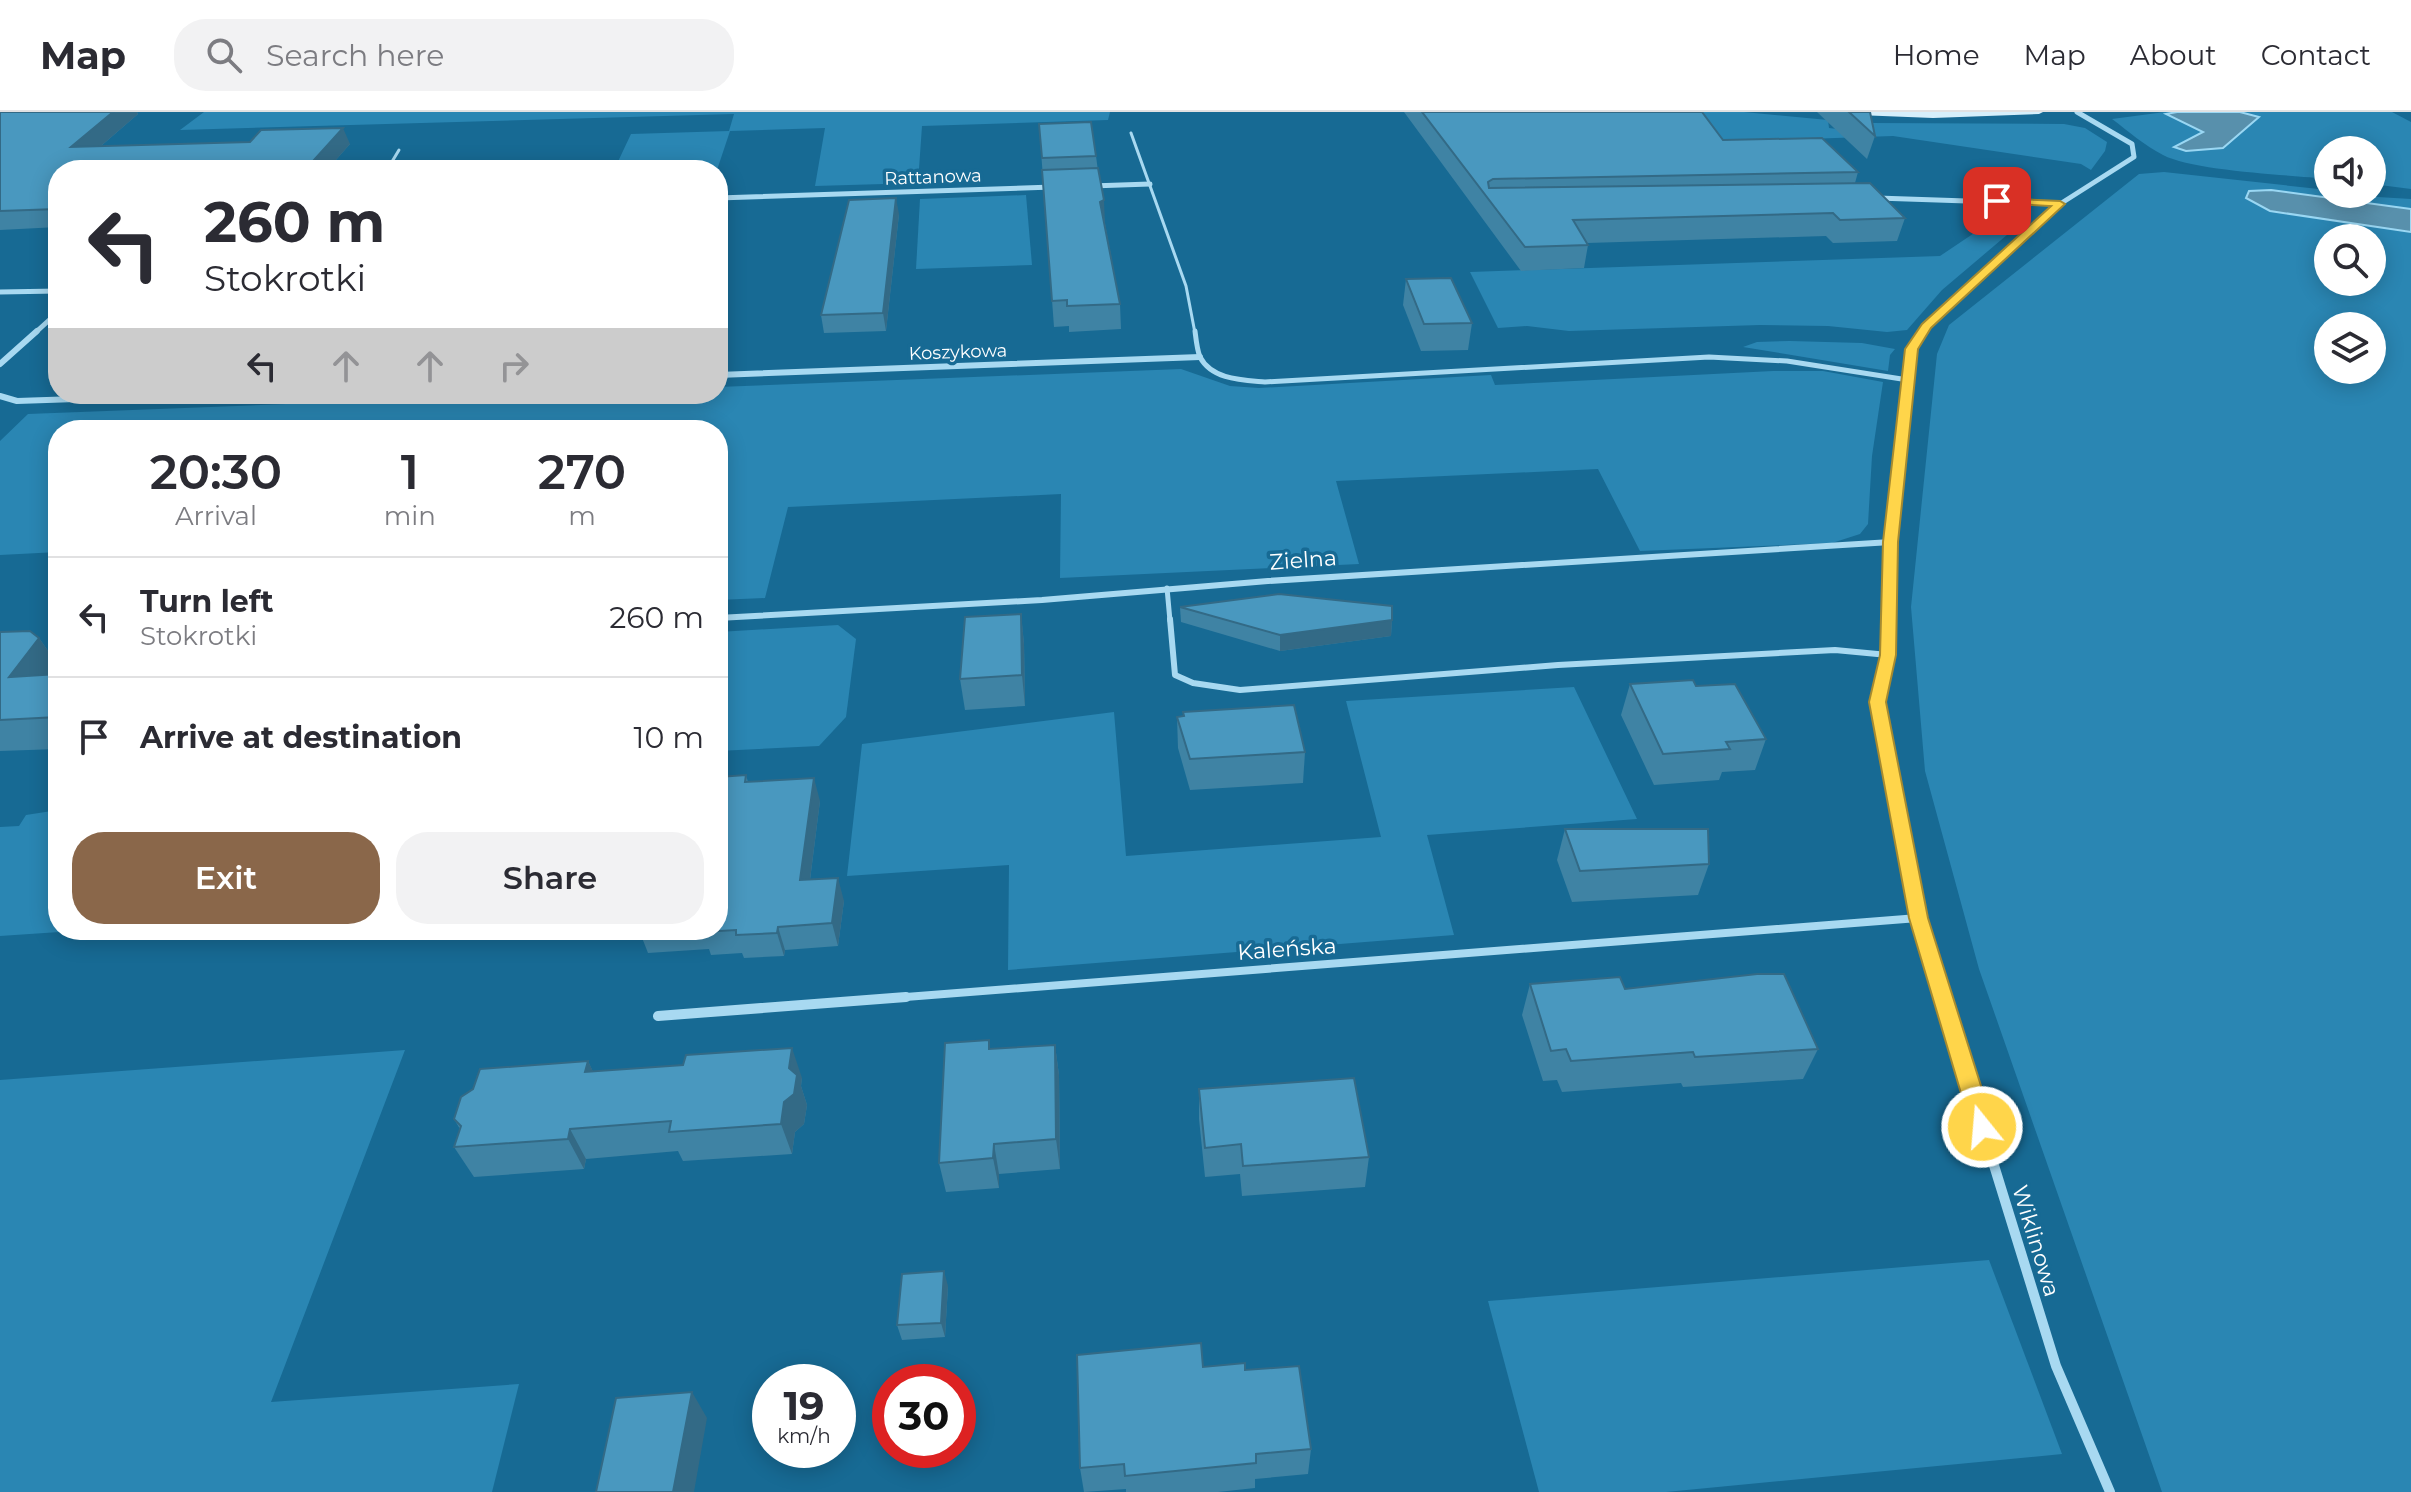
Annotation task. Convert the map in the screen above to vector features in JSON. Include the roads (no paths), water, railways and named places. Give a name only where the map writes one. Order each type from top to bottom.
[{"type":"main road","points":[[1832,112],[1933,116],[2039,112]]},
{"type":"street","name":"Wiklinowa","points":[[2077,112],[2132,144],[2134,157],[2060,204],[1927,326],[1912,349],[1891,542],[1888,655],[1877,702],[1918,918],[2056,1366],[2110,1492]]},
{"type":"street","points":[[1086,186],[1150,184]]},
{"type":"street","name":"Rattanowa","points":[[728,198],[1054,187]]},
{"type":"street","points":[[1872,198],[2060,204]]},
{"type":"street","points":[[0,292],[48,291]]},
{"type":"street","points":[[0,364],[48,321]]},
{"type":"street","name":"Koszykowa","points":[[728,375],[1200,357]]},
{"type":"street","points":[[1,397],[48,400]]},
{"type":"street","name":"Zielna","points":[[728,617],[1042,600],[1167,588],[1891,542]]},
{"type":"street","name":"Kaleńska","points":[[658,1016],[1918,918]]},
{"type":"lane","points":[[1131,133],[1186,286],[1200,357],[1212,370],[1230,379],[1265,382],[1709,357],[1787,361],[1908,380]]},
{"type":"lane","points":[[393,160],[399,150]]},
{"type":"lane","points":[[0,406],[1,397]]},
{"type":"lane","points":[[1167,588],[1175,675],[1212,687],[1240,690],[1558,665],[1835,650],[1888,655]]}]
